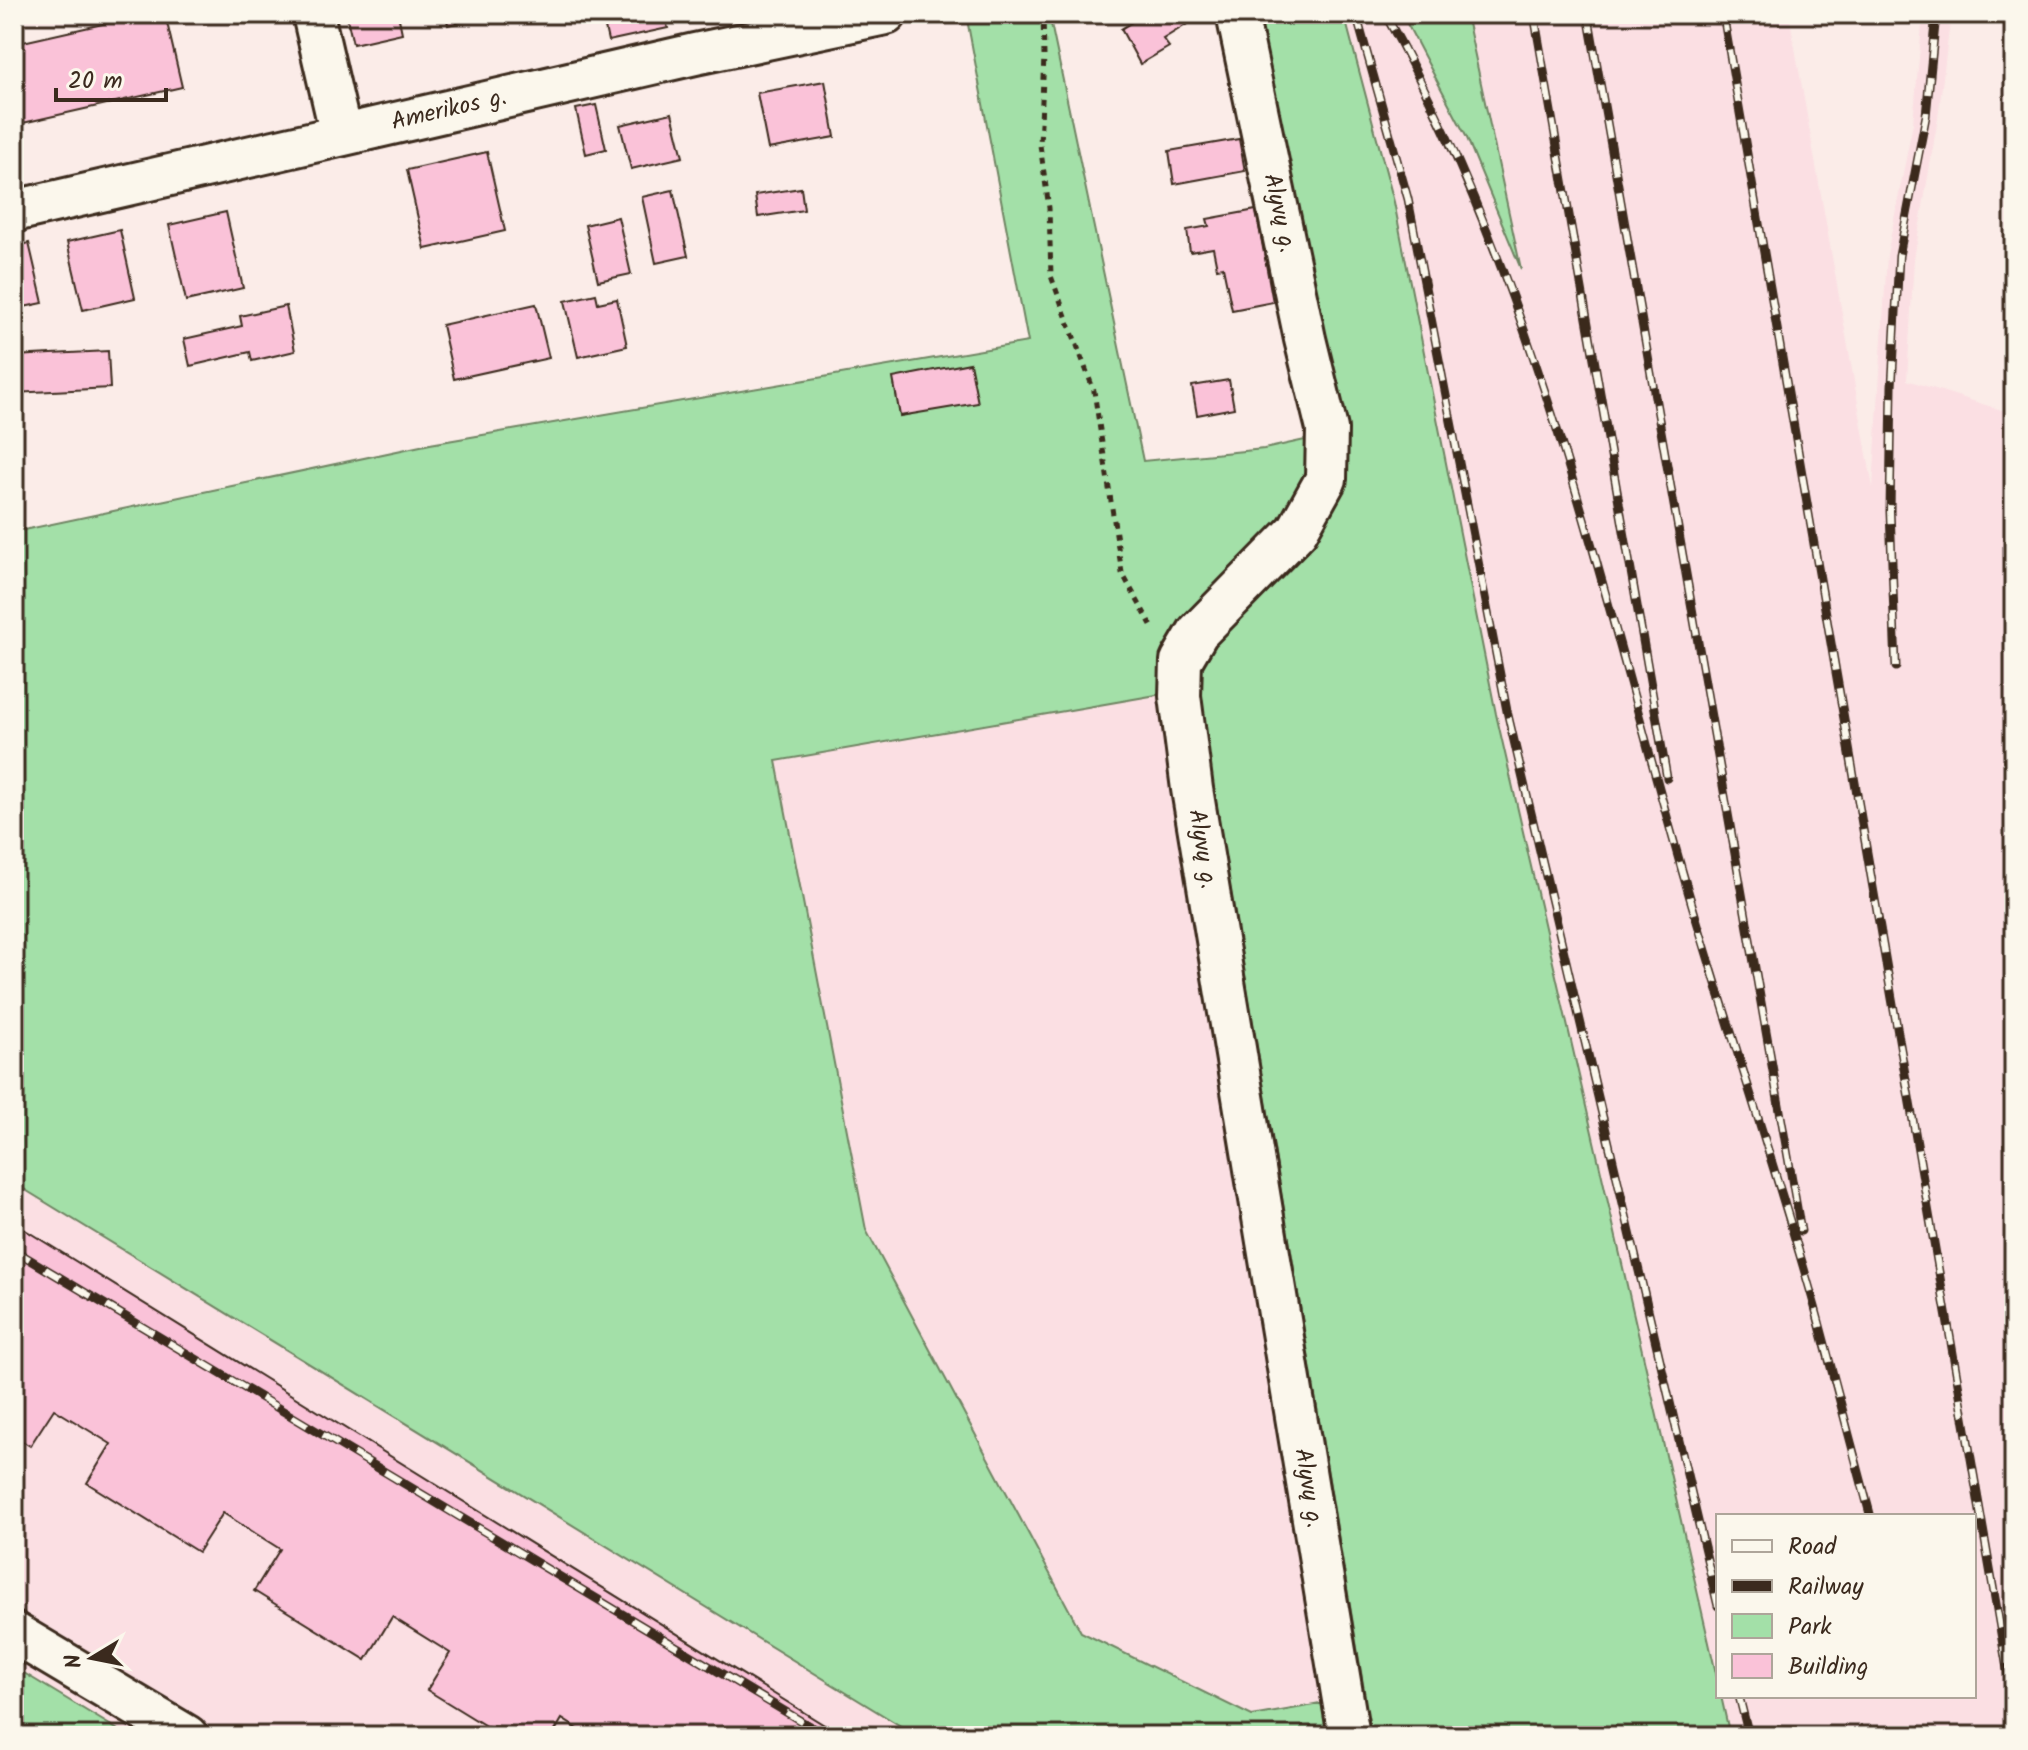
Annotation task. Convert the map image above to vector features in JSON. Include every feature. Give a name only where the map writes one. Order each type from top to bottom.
[{"type":"street","points":[[313,14],[341,135]]},
{"type":"street","name":"Amerikos g.","points":[[14,211],[679,57],[886,14]]},
{"type":"street","name":"Alyvų g.","points":[[1237,14],[1305,339],[1327,429],[1326,479],[1297,531],[1198,632],[1181,661],[1180,696],[1192,789],[1349,1736]]},
{"type":"street","points":[[14,1633],[187,1736]]},
{"type":"path","points":[[1043,14],[1040,145],[1049,208],[1051,276],[1094,391],[1122,573],[1155,632],[1181,661]]},
{"type":"shaded area","points":[[1344,14],[1402,14],[1467,138],[1519,263],[1466,14],[1789,14],[1873,488],[1887,255],[1913,123],[1923,14],[1951,14],[1938,118],[1914,259],[1907,380],[2014,414],[2014,1736],[1730,1736],[1721,1698],[1976,1698],[1976,1514],[1716,1514],[1716,1673],[1496,714],[1394,202]]},
{"type":"shaded area","points":[[1197,688],[1365,1696],[1252,1716],[1081,1631],[866,1231],[776,761]]},
{"type":"shaded area","points":[[14,1183],[917,1736],[128,1736],[14,1667]]},
{"type":"green space","points":[[966,14],[1049,14],[1143,461],[1264,449],[1346,431],[1252,14],[1344,14],[1394,202],[1496,714],[1716,1673],[1716,1698],[1721,1698],[1730,1736],[917,1736],[14,1183],[14,532],[430,444],[1028,342]],"holes":[[[1197,688],[1365,1696],[1252,1716],[1081,1632],[866,1230],[776,761]]]},
{"type":"green space","points":[[1402,14],[1466,14],[1521,269],[1467,138]]},
{"type":"green space","points":[[14,1667],[128,1736],[14,1736]]},
{"type":"building","points":[[147,14],[165,14],[182,87],[14,125],[14,44]]},
{"type":"building","points":[[346,14],[398,14],[402,33],[353,44]]},
{"type":"building","points":[[446,14],[496,14],[448,25]]},
{"type":"building","points":[[602,14],[664,14],[668,28],[608,41]]},
{"type":"building","points":[[1145,14],[1183,14],[1189,23],[1163,39],[1169,47],[1140,64],[1121,29]]},
{"type":"building","points":[[825,81],[835,137],[768,149],[757,93]]},
{"type":"building","points":[[596,105],[606,149],[586,154],[576,109]]},
{"type":"building","points":[[672,113],[683,157],[631,169],[620,125]]},
{"type":"building","points":[[1239,139],[1245,171],[1174,184],[1169,151]]},
{"type":"building","points":[[487,152],[505,231],[425,249],[407,170]]},
{"type":"building","points":[[801,188],[804,210],[758,217],[755,195]]},
{"type":"building","points":[[673,190],[688,256],[656,263],[642,197]]},
{"type":"building","points":[[1256,210],[1273,302],[1232,310],[1223,267],[1217,268],[1213,248],[1190,252],[1187,230],[1209,226],[1207,219]]},
{"type":"building","points":[[226,212],[243,288],[186,301],[169,225]]},
{"type":"building","points":[[618,217],[631,274],[598,281],[585,225]]},
{"type":"building","points":[[120,230],[135,298],[83,310],[67,242]]},
{"type":"building","points":[[29,243],[43,303],[14,309],[14,247]]},
{"type":"building","points":[[596,294],[598,303],[617,299],[627,346],[578,357],[565,301]]},
{"type":"building","points":[[536,304],[549,358],[454,379],[442,325]]},
{"type":"building","points":[[286,306],[295,351],[252,361],[250,352],[190,366],[184,339],[242,326],[240,316]]},
{"type":"building","points":[[108,351],[110,388],[14,393],[14,356]]},
{"type":"building","points":[[970,363],[978,403],[900,416],[893,378]]},
{"type":"building","points":[[1229,380],[1234,408],[1197,415],[1192,386]]},
{"type":"building","points":[[14,1223],[842,1736],[589,1736],[562,1719],[552,1736],[502,1736],[427,1690],[450,1653],[392,1617],[366,1660],[254,1591],[280,1549],[223,1513],[198,1552],[87,1483],[111,1444],[54,1409],[30,1446],[14,1436]]},
{"type":"railway","points":[[1356,14],[1408,199],[1507,711],[1716,1598]]},
{"type":"railway","points":[[1385,14],[1437,116],[1483,220],[1559,435],[1683,874],[1815,1307],[1870,1514]]},
{"type":"railway","points":[[1534,14],[1667,778]]},
{"type":"railway","points":[[1588,14],[1801,1231]]},
{"type":"railway","points":[[1723,14],[2014,1709]]},
{"type":"railway","points":[[1896,667],[1890,511],[1892,386],[1899,256],[1926,116],[1936,14]]},
{"type":"railway","points":[[14,1250],[826,1736]]},
{"type":"railway","points":[[1740,1698],[1749,1736]]}]
